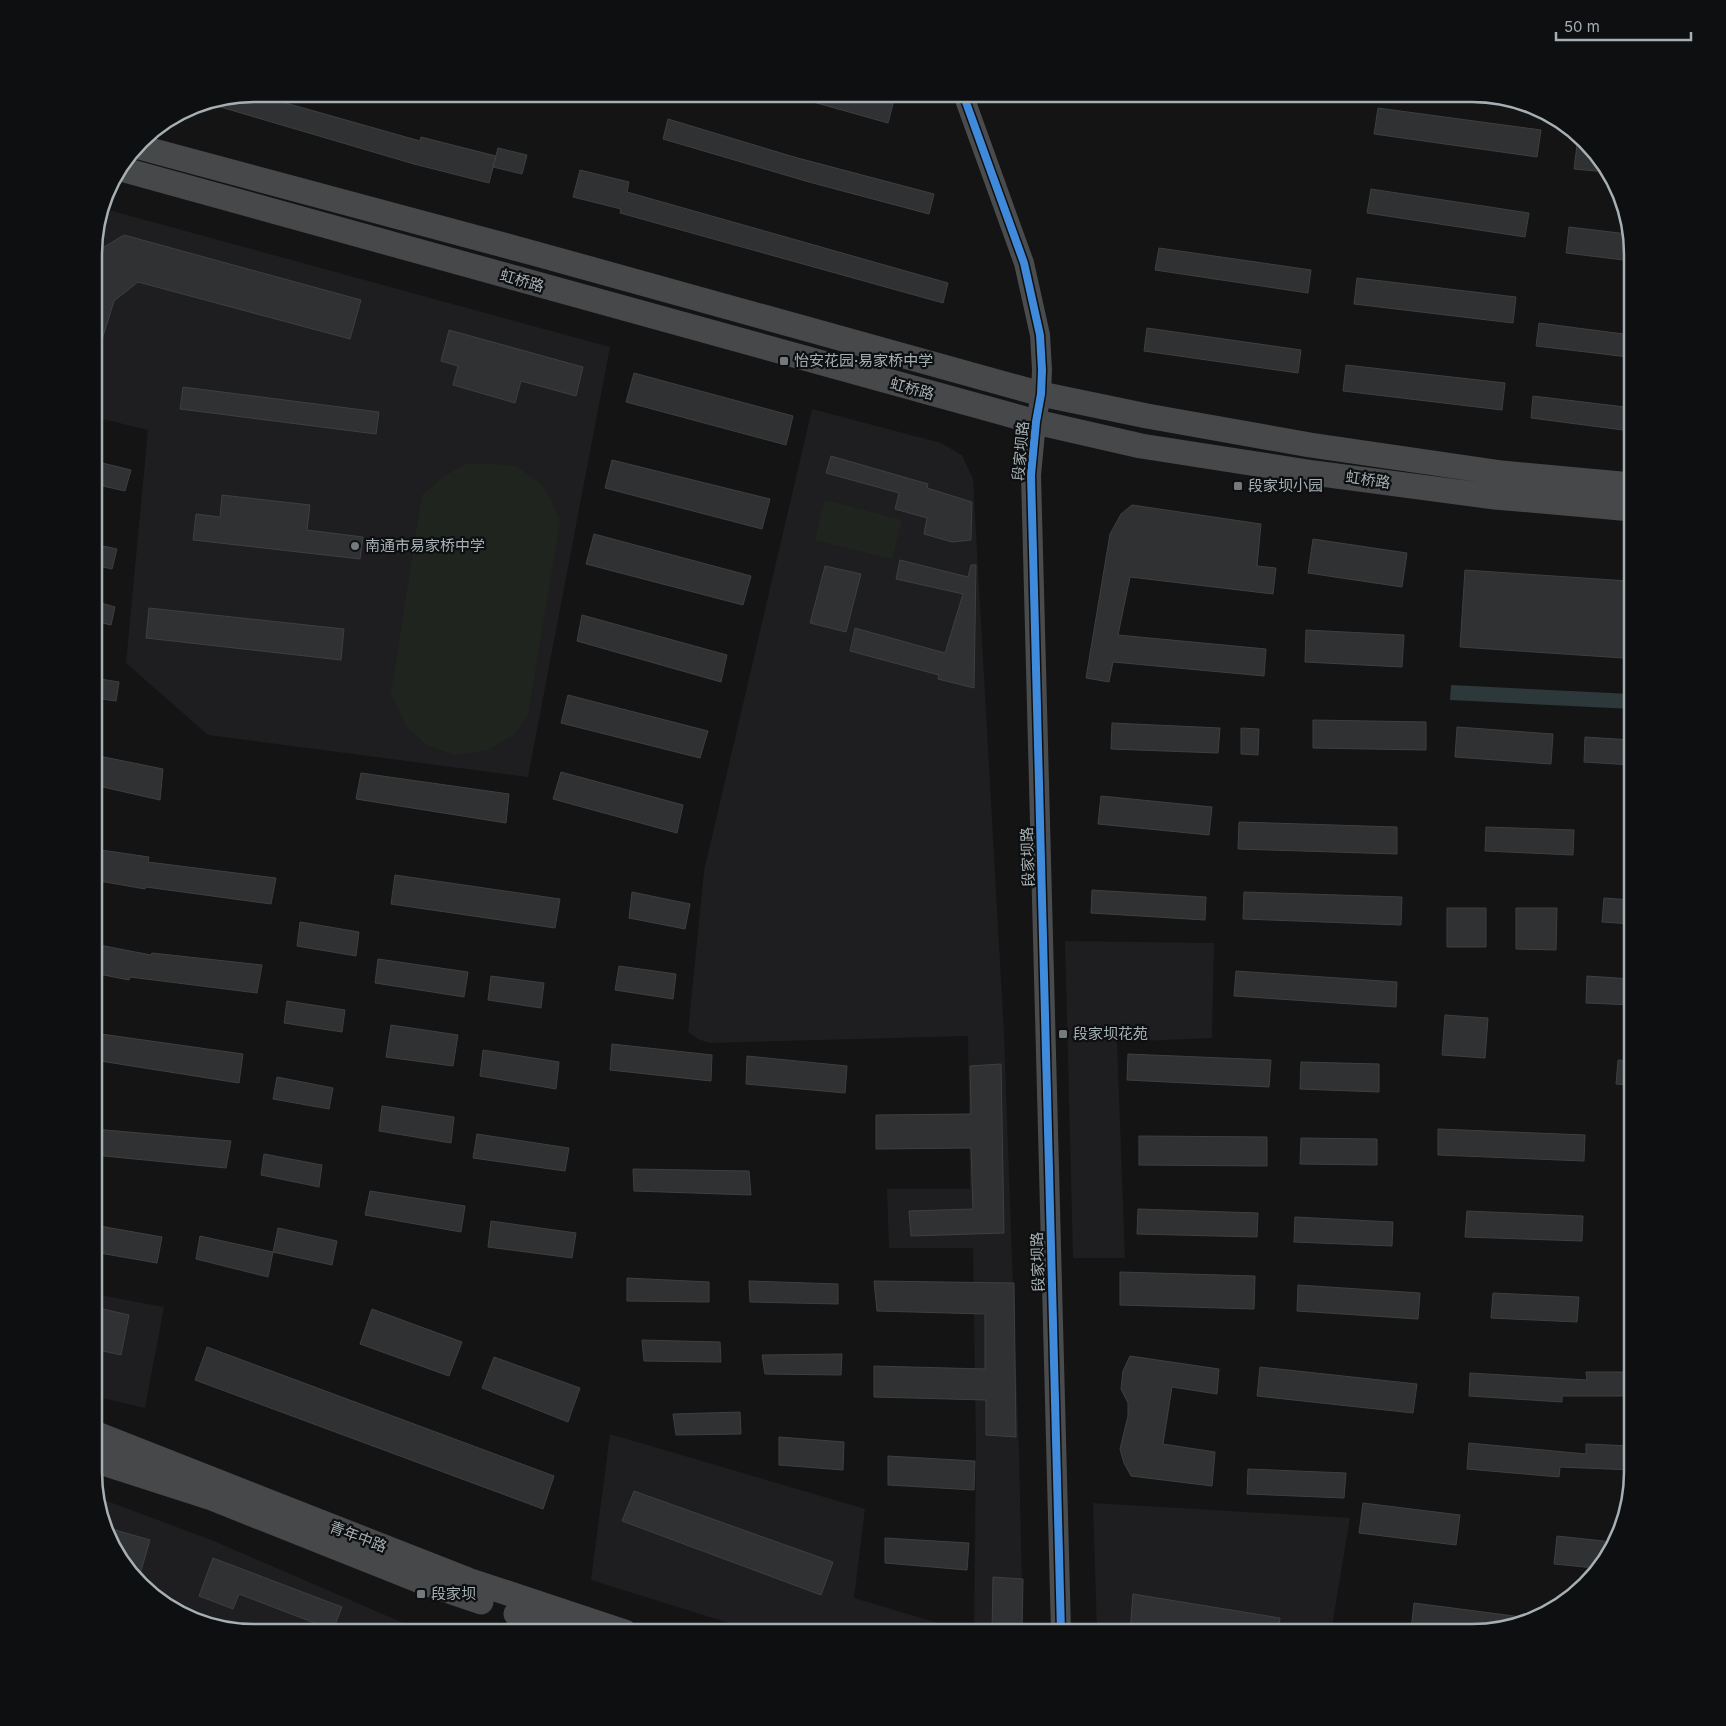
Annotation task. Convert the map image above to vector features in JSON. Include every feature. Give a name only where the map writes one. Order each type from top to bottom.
[{"type":"main road","name":"虹桥路","points":[[145,149],[533,253],[1041,394],[1147,416],[1310,445],[1502,473],[1624,484]]},
{"type":"main road","name":"虹桥路","points":[[128,172],[1036,422],[1140,446],[1314,473],[1495,497],[1624,508]]},
{"type":"main road","name":"青年中路","points":[[102,1436],[468,1580],[599,1624]]},
{"type":"main road","name":"青年中路","points":[[102,1463],[209,1497],[425,1583],[545,1624]]},
{"type":"street","name":"段家坝路","points":[[965,103],[1024,263],[1040,335],[1041,394],[1036,422],[1031,475],[1061,1624]]},
{"type":"shaded area","name":"南通市易家桥中学","points":[[110,210],[610,347],[528,777],[208,735],[126,663],[148,430],[103,419],[103,245]]},
{"type":"shaded area","points":[[812,409],[941,443],[962,455],[973,479],[1004,1034],[1019,1453],[1023,1624],[974,1624],[976,1451],[973,1248],[889,1248],[887,1189],[970,1189],[968,1036],[709,1043],[698,1039],[688,1032],[704,871]]},
{"type":"shaded area","points":[[466,464],[516,466],[540,483],[551,500],[560,521],[528,714],[514,735],[487,750],[455,755],[427,745],[407,728],[391,694],[422,495],[446,475]]},
{"type":"shaded area","points":[[825,500],[902,520],[892,559],[815,540]]},
{"type":"shaded area","points":[[1451,685],[1624,694],[1624,709],[1450,700]]},
{"type":"shaded area","points":[[1065,941],[1214,943],[1212,1038],[1117,1042],[1125,1258],[1073,1258]]},
{"type":"shaded area","points":[[102,1296],[164,1307],[145,1408],[102,1398]]},
{"type":"shaded area","points":[[610,1434],[865,1509],[854,1598],[941,1624],[732,1624],[591,1580]]},
{"type":"shaded area","points":[[105,1500],[214,1541],[408,1624],[255,1624],[225,1621],[187,1608],[162,1592],[140,1572],[114,1530]]},
{"type":"shaded area","points":[[1093,1503],[1350,1518],[1332,1624],[1097,1624]]},
{"type":"building","points":[[255,102],[282,102],[420,141],[421,137],[496,156],[489,183],[414,164],[220,107]]},
{"type":"building","points":[[815,102],[893,103],[888,123]]},
{"type":"building","points":[[1378,108],[1541,130],[1537,157],[1374,134]]},
{"type":"building","points":[[668,119],[794,157],[934,194],[929,214],[809,182],[663,139]]},
{"type":"building","points":[[1577,145],[1599,171],[1574,169]]},
{"type":"building","points":[[498,148],[527,155],[522,174],[493,167]]},
{"type":"building","points":[[580,170],[629,182],[627,192],[948,283],[943,303],[620,213],[621,209],[573,197]]},
{"type":"building","points":[[1371,189],[1529,213],[1525,237],[1367,213]]},
{"type":"building","points":[[1569,227],[1622,233],[1624,260],[1566,253]]},
{"type":"building","points":[[124,235],[361,300],[350,339],[138,282],[114,301],[103,337],[103,248]]},
{"type":"building","points":[[1159,248],[1311,270],[1308,293],[1155,270]]},
{"type":"building","points":[[1357,278],[1516,297],[1513,323],[1354,304]]},
{"type":"building","points":[[1539,323],[1624,334],[1624,357],[1536,346]]},
{"type":"building","points":[[1147,328],[1301,350],[1298,373],[1144,351]]},
{"type":"building","points":[[449,330],[583,367],[576,396],[521,381],[515,403],[453,385],[458,366],[441,361]]},
{"type":"building","points":[[1346,365],[1505,383],[1502,410],[1343,391]]},
{"type":"building","points":[[634,373],[793,416],[786,445],[626,402]]},
{"type":"building","points":[[183,387],[379,412],[376,434],[180,409]]},
{"type":"building","points":[[1533,396],[1624,407],[1623,430],[1531,418]]},
{"type":"building","points":[[831,456],[928,484],[927,488],[972,502],[971,540],[952,542],[924,534],[927,518],[895,509],[899,493],[826,473]]},
{"type":"building","points":[[612,460],[770,499],[762,529],[605,488]]},
{"type":"building","points":[[103,463],[131,470],[125,491],[103,486]]},
{"type":"building","points":[[222,495],[310,505],[307,530],[363,537],[360,559],[193,540],[196,514],[220,517]]},
{"type":"building","points":[[1132,505],[1261,524],[1257,566],[1276,568],[1273,594],[1130,577],[1118,635],[1266,649],[1264,676],[1113,662],[1109,682],[1086,678],[1110,534],[1121,514]]},
{"type":"building","points":[[594,534],[751,576],[743,605],[586,564]]},
{"type":"building","points":[[1313,539],[1407,553],[1402,587],[1308,573]]},
{"type":"building","points":[[103,546],[117,549],[112,569],[103,567]]},
{"type":"building","points":[[900,560],[968,577],[971,565],[976,565],[974,688],[938,679],[939,675],[850,651],[855,628],[945,653],[963,594],[896,579]]},
{"type":"building","points":[[825,566],[861,574],[846,632],[810,623]]},
{"type":"building","points":[[1465,570],[1624,581],[1623,658],[1460,647]]},
{"type":"building","points":[[103,603],[115,607],[111,625],[103,623]]},
{"type":"building","points":[[149,608],[344,629],[341,660],[146,638]]},
{"type":"building","points":[[582,615],[727,655],[721,682],[577,641]]},
{"type":"building","points":[[1306,630],[1404,635],[1402,667],[1305,662]]},
{"type":"building","points":[[103,679],[119,682],[116,701],[103,699]]},
{"type":"building","points":[[568,695],[708,731],[700,758],[561,723]]},
{"type":"building","points":[[1313,720],[1426,722],[1426,750],[1313,748]]},
{"type":"building","points":[[1112,723],[1220,728],[1218,753],[1111,749]]},
{"type":"building","points":[[1457,727],[1553,734],[1551,764],[1455,757]]},
{"type":"building","points":[[1241,728],[1259,729],[1258,755],[1241,754]]},
{"type":"building","points":[[1585,737],[1624,739],[1624,764],[1584,762]]},
{"type":"building","points":[[103,757],[163,769],[160,800],[103,787]]},
{"type":"building","points":[[561,772],[683,805],[677,833],[553,799]]},
{"type":"building","points":[[361,773],[509,794],[506,823],[356,799]]},
{"type":"building","points":[[1101,796],[1212,807],[1209,835],[1098,824]]},
{"type":"building","points":[[1239,822],[1397,827],[1397,854],[1238,849]]},
{"type":"building","points":[[1486,827],[1574,830],[1573,855],[1485,851]]},
{"type":"building","points":[[103,850],[149,857],[148,862],[276,878],[271,904],[146,887],[145,889],[102,881]]},
{"type":"building","points":[[395,875],[560,899],[555,928],[391,904]]},
{"type":"building","points":[[1092,890],[1206,897],[1205,920],[1091,913]]},
{"type":"building","points":[[632,892],[690,904],[685,929],[629,918]]},
{"type":"building","points":[[1244,892],[1402,897],[1401,925],[1243,919]]},
{"type":"building","points":[[1604,898],[1624,899],[1624,923],[1602,922]]},
{"type":"building","points":[[1447,908],[1486,908],[1486,947],[1447,947]]},
{"type":"building","points":[[1516,908],[1557,908],[1556,950],[1516,949]]},
{"type":"building","points":[[300,922],[359,932],[356,956],[297,946]]},
{"type":"building","points":[[102,946],[151,955],[152,953],[262,965],[257,993],[130,977],[129,980],[102,975]]},
{"type":"building","points":[[378,959],[468,972],[464,997],[375,983]]},
{"type":"building","points":[[619,966],[676,974],[673,999],[615,990]]},
{"type":"building","points":[[1236,971],[1397,982],[1396,1007],[1234,996]]},
{"type":"building","points":[[491,976],[544,983],[541,1008],[488,1000]]},
{"type":"building","points":[[1587,976],[1624,978],[1624,1005],[1586,1003]]},
{"type":"building","points":[[287,1001],[345,1010],[342,1032],[284,1023]]},
{"type":"building","points":[[1445,1015],[1488,1018],[1485,1058],[1442,1055]]},
{"type":"building","points":[[391,1025],[458,1035],[453,1066],[386,1057]]},
{"type":"building","points":[[102,1034],[243,1054],[239,1083],[102,1061]]},
{"type":"building","points":[[612,1044],[712,1055],[711,1081],[610,1070]]},
{"type":"building","points":[[483,1050],[559,1062],[556,1089],[480,1076]]},
{"type":"building","points":[[1128,1054],[1271,1060],[1269,1087],[1127,1080]]},
{"type":"building","points":[[747,1056],[847,1066],[845,1093],[746,1084]]},
{"type":"building","points":[[1618,1060],[1624,1060],[1624,1084],[1616,1084]]},
{"type":"building","points":[[1301,1062],[1379,1064],[1379,1092],[1300,1089]]},
{"type":"building","points":[[1001,1064],[1004,1233],[911,1236],[909,1211],[973,1209],[971,1148],[876,1149],[876,1115],[971,1114],[970,1066]]},
{"type":"building","points":[[277,1077],[333,1088],[329,1109],[273,1099]]},
{"type":"building","points":[[382,1106],[454,1117],[451,1143],[379,1131]]},
{"type":"building","points":[[1438,1129],[1585,1135],[1584,1161],[1438,1155]]},
{"type":"building","points":[[102,1130],[231,1141],[226,1168],[102,1156]]},
{"type":"building","points":[[477,1134],[569,1148],[565,1171],[473,1158]]},
{"type":"building","points":[[1139,1136],[1267,1137],[1267,1166],[1139,1165]]},
{"type":"building","points":[[1301,1138],[1377,1139],[1377,1165],[1300,1164]]},
{"type":"building","points":[[264,1154],[322,1165],[319,1187],[261,1175]]},
{"type":"building","points":[[633,1169],[749,1171],[751,1195],[634,1191]]},
{"type":"building","points":[[370,1191],[465,1206],[461,1232],[365,1215]]},
{"type":"building","points":[[1138,1209],[1258,1213],[1257,1237],[1137,1234]]},
{"type":"building","points":[[1467,1211],[1583,1216],[1582,1241],[1465,1237]]},
{"type":"building","points":[[1295,1217],[1393,1222],[1392,1246],[1294,1242]]},
{"type":"building","points":[[491,1221],[576,1233],[572,1258],[488,1247]]},
{"type":"building","points":[[102,1226],[162,1237],[157,1263],[102,1253]]},
{"type":"building","points":[[278,1228],[337,1241],[332,1265],[273,1252]]},
{"type":"building","points":[[200,1236],[273,1252],[268,1277],[196,1259]]},
{"type":"building","points":[[1120,1272],[1255,1276],[1254,1309],[1120,1305]]},
{"type":"building","points":[[627,1278],[709,1282],[709,1302],[627,1301]]},
{"type":"building","points":[[749,1281],[838,1284],[838,1304],[750,1302]]},
{"type":"building","points":[[874,1281],[1014,1283],[1016,1437],[986,1435],[986,1400],[874,1397],[874,1366],[985,1369],[985,1314],[877,1311]]},
{"type":"building","points":[[1298,1285],[1420,1293],[1418,1319],[1297,1311]]},
{"type":"building","points":[[1493,1293],[1579,1297],[1577,1322],[1491,1318]]},
{"type":"building","points":[[102,1309],[129,1315],[121,1355],[102,1351]]},
{"type":"building","points":[[372,1309],[462,1342],[449,1376],[360,1344]]},
{"type":"building","points":[[642,1340],[720,1342],[721,1362],[644,1361]]},
{"type":"building","points":[[207,1347],[554,1476],[543,1509],[195,1380]]},
{"type":"building","points":[[842,1354],[841,1375],[765,1374],[762,1355]]},
{"type":"building","points":[[1130,1356],[1219,1369],[1217,1394],[1172,1387],[1163,1444],[1215,1452],[1212,1486],[1131,1476],[1124,1463],[1120,1449],[1128,1416],[1128,1403],[1121,1389],[1123,1371]]},
{"type":"building","points":[[494,1357],[580,1388],[568,1422],[482,1388]]},
{"type":"building","points":[[1260,1367],[1417,1384],[1413,1413],[1257,1396]]},
{"type":"building","points":[[1586,1372],[1624,1372],[1624,1396],[1562,1396],[1562,1402],[1469,1396],[1470,1373],[1587,1380]]},
{"type":"building","points":[[740,1412],[741,1434],[676,1435],[673,1414]]},
{"type":"building","points":[[779,1437],[844,1442],[843,1470],[779,1465]]},
{"type":"building","points":[[1469,1443],[1586,1454],[1586,1444],[1624,1446],[1624,1470],[1560,1467],[1559,1477],[1467,1469]]},
{"type":"building","points":[[888,1456],[975,1461],[974,1490],[888,1485]]},
{"type":"building","points":[[1248,1469],[1346,1473],[1344,1498],[1247,1494]]},
{"type":"building","points":[[634,1491],[833,1562],[821,1595],[622,1521]]},
{"type":"building","points":[[1363,1503],[1460,1515],[1456,1545],[1359,1533]]},
{"type":"building","points":[[114,1530],[150,1540],[140,1572]]},
{"type":"building","points":[[1557,1536],[1607,1541],[1589,1567],[1554,1564]]},
{"type":"building","points":[[885,1538],[969,1543],[967,1570],[885,1563]]},
{"type":"building","points":[[213,1558],[342,1607],[335,1624],[317,1624],[239,1594],[233,1609],[199,1596]]},
{"type":"building","points":[[993,1577],[1023,1579],[1022,1624],[992,1624]]},
{"type":"building","points":[[1133,1594],[1280,1618],[1279,1624],[1131,1624]]},
{"type":"building","points":[[1414,1603],[1516,1616],[1471,1624],[1412,1624]]},
{"type":"cycle path","points":[[966,103],[1024,263],[1040,335],[1041,394],[1036,422],[1031,475],[1061,1624]]},
{"type":"place","name":"怡安花园·易家桥中学","points":[[784,361]]},
{"type":"place","name":"段家坝小园","points":[[1238,486]]},
{"type":"place","name":"南通市易家桥中学","points":[[355,546]]},
{"type":"place","name":"段家坝花苑","points":[[1063,1034]]},
{"type":"place","name":"段家坝","points":[[421,1594]]}]
